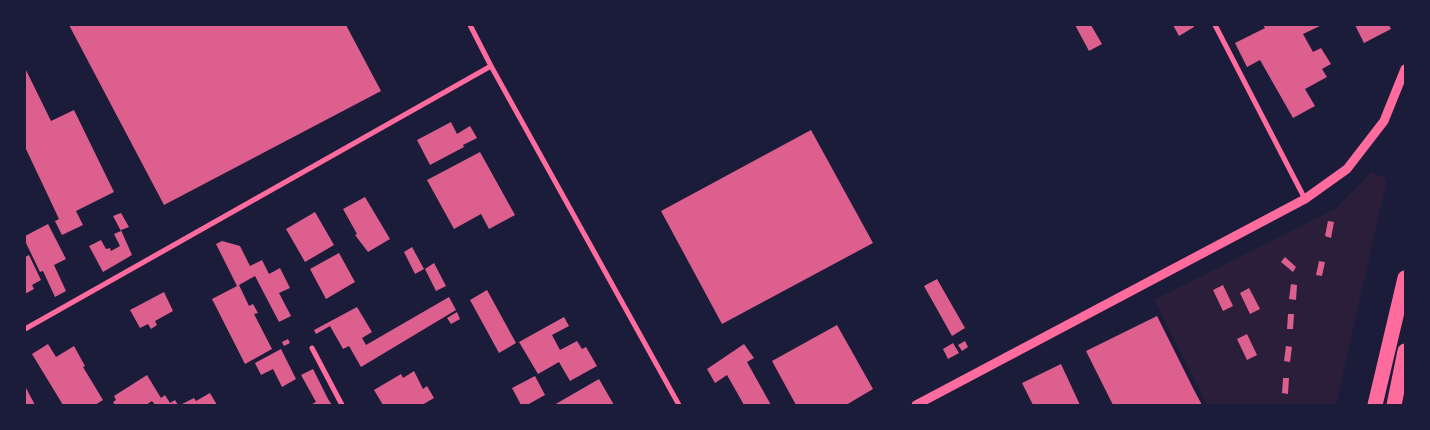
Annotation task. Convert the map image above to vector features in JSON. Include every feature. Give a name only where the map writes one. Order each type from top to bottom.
[{"type":"highway","points":[[1375,405],[1405,278]]},
{"type":"highway","points":[[1394,405],[1405,351]]},
{"type":"street","points":[[470,25],[679,405]]},
{"type":"street","points":[[1215,25],[1305,199]]},
{"type":"street","points":[[25,329],[491,66]]},
{"type":"street","points":[[916,405],[1305,199],[1347,168],[1358,155],[1384,120],[1405,69]]},
{"type":"street","points":[[312,348],[342,405]]},
{"type":"shaded area","points":[[1371,172],[1387,179],[1336,405],[1207,405],[1154,300],[1335,209]]},
{"type":"building","points":[[69,25],[346,25],[381,91],[164,205]]},
{"type":"building","points":[[1075,25],[1091,25],[1102,44],[1089,51]]},
{"type":"building","points":[[1173,25],[1193,25],[1194,27],[1179,36]]},
{"type":"building","points":[[1263,25],[1322,25],[1303,34],[1313,52],[1321,48],[1331,64],[1322,69],[1327,77],[1305,89],[1315,106],[1293,118],[1260,60],[1247,67],[1235,43],[1265,28]]},
{"type":"building","points":[[1355,25],[1389,25],[1391,29],[1364,43]]},
{"type":"building","points":[[25,68],[51,121],[74,110],[114,192],[76,211],[83,225],[62,235],[55,221],[59,219],[25,147]]},
{"type":"building","points":[[451,122],[457,134],[470,126],[477,138],[430,165],[417,140]]},
{"type":"building","points":[[811,130],[873,243],[722,324],[661,211]]},
{"type":"building","points":[[480,152],[515,215],[489,229],[481,214],[454,229],[427,180]]},
{"type":"building","points":[[365,197],[390,239],[368,252],[355,235],[357,234],[343,209]]},
{"type":"building","points":[[315,212],[334,245],[305,262],[286,229]]},
{"type":"building","points":[[121,213],[129,227],[121,230],[132,255],[103,272],[89,246],[101,240],[106,249],[110,248],[111,251],[120,246],[114,234],[121,231],[113,216]]},
{"type":"building","points":[[1328,221],[1334,222],[1331,238],[1325,236]]},
{"type":"building","points":[[48,224],[66,259],[54,265],[66,291],[55,297],[43,271],[40,272],[25,241],[25,236]]},
{"type":"building","points":[[222,241],[240,246],[250,266],[262,260],[269,274],[280,268],[290,288],[279,293],[291,316],[279,322],[255,276],[239,285],[249,306],[253,304],[258,313],[254,314],[272,349],[245,364],[212,299],[237,286],[216,244]]},
{"type":"building","points":[[412,247],[424,269],[415,274],[404,252]]},
{"type":"building","points":[[339,253],[355,282],[326,299],[310,269]]},
{"type":"building","points":[[29,255],[41,280],[32,285],[34,289],[25,294],[25,257]]},
{"type":"building","points":[[1285,257],[1296,267],[1293,272],[1281,262]]},
{"type":"building","points":[[1319,261],[1325,262],[1322,276],[1316,275]]},
{"type":"building","points":[[434,263],[446,286],[436,291],[425,269]]},
{"type":"building","points":[[937,279],[965,328],[952,336],[924,286]]},
{"type":"building","points":[[1291,284],[1297,285],[1296,300],[1289,299]]},
{"type":"building","points":[[1223,285],[1233,306],[1223,311],[1213,290]]},
{"type":"building","points":[[1249,288],[1260,309],[1250,314],[1240,293]]},
{"type":"building","points":[[487,290],[516,343],[499,353],[470,300]]},
{"type":"building","points":[[164,292],[173,311],[155,321],[157,325],[151,329],[148,324],[140,328],[130,310]]},
{"type":"building","points":[[449,297],[456,310],[361,367],[349,346],[343,349],[330,326],[316,334],[314,330],[357,307],[372,332],[362,338],[366,345]]},
{"type":"building","points":[[457,312],[460,319],[451,324],[447,318]]},
{"type":"building","points":[[1288,314],[1294,314],[1293,329],[1287,329]]},
{"type":"building","points":[[1157,316],[1202,405],[1113,405],[1086,351]]},
{"type":"building","points":[[564,317],[569,326],[552,335],[560,350],[577,341],[582,349],[586,347],[597,366],[570,381],[559,362],[538,374],[519,342]]},
{"type":"building","points":[[837,325],[873,389],[846,405],[796,405],[772,361]]},
{"type":"building","points":[[1247,334],[1257,355],[1247,360],[1237,339]]},
{"type":"building","points":[[288,339],[290,343],[284,346],[282,342]]},
{"type":"building","points":[[965,341],[968,347],[962,351],[958,345]]},
{"type":"building","points":[[953,343],[959,353],[948,359],[943,349]]},
{"type":"building","points":[[48,344],[56,357],[74,346],[85,366],[83,367],[103,400],[95,405],[63,405],[32,354]]},
{"type":"building","points":[[744,344],[754,358],[747,362],[771,405],[744,405],[727,375],[715,383],[707,369]]},
{"type":"building","points":[[1286,346],[1292,347],[1290,362],[1284,361]]},
{"type":"building","points":[[281,349],[296,379],[282,387],[273,369],[261,375],[255,363]]},
{"type":"building","points":[[1061,364],[1080,405],[1033,405],[1022,383]]},
{"type":"building","points":[[313,369],[332,405],[310,405],[316,402],[301,375]]},
{"type":"building","points":[[414,371],[423,389],[427,386],[434,398],[422,405],[383,405],[374,390],[401,374],[403,378]]},
{"type":"building","points":[[147,375],[161,398],[165,395],[170,403],[175,400],[178,405],[155,405],[152,401],[146,405],[115,405],[113,402],[116,400],[114,396]]},
{"type":"building","points":[[535,376],[545,395],[527,405],[521,405],[512,388]]},
{"type":"building","points":[[1283,378],[1289,378],[1288,394],[1282,393]]},
{"type":"building","points":[[599,379],[614,405],[554,405]]},
{"type":"building","points":[[25,386],[35,405],[25,405]]},
{"type":"building","points":[[210,393],[217,405],[180,405],[194,398],[196,401]]}]
